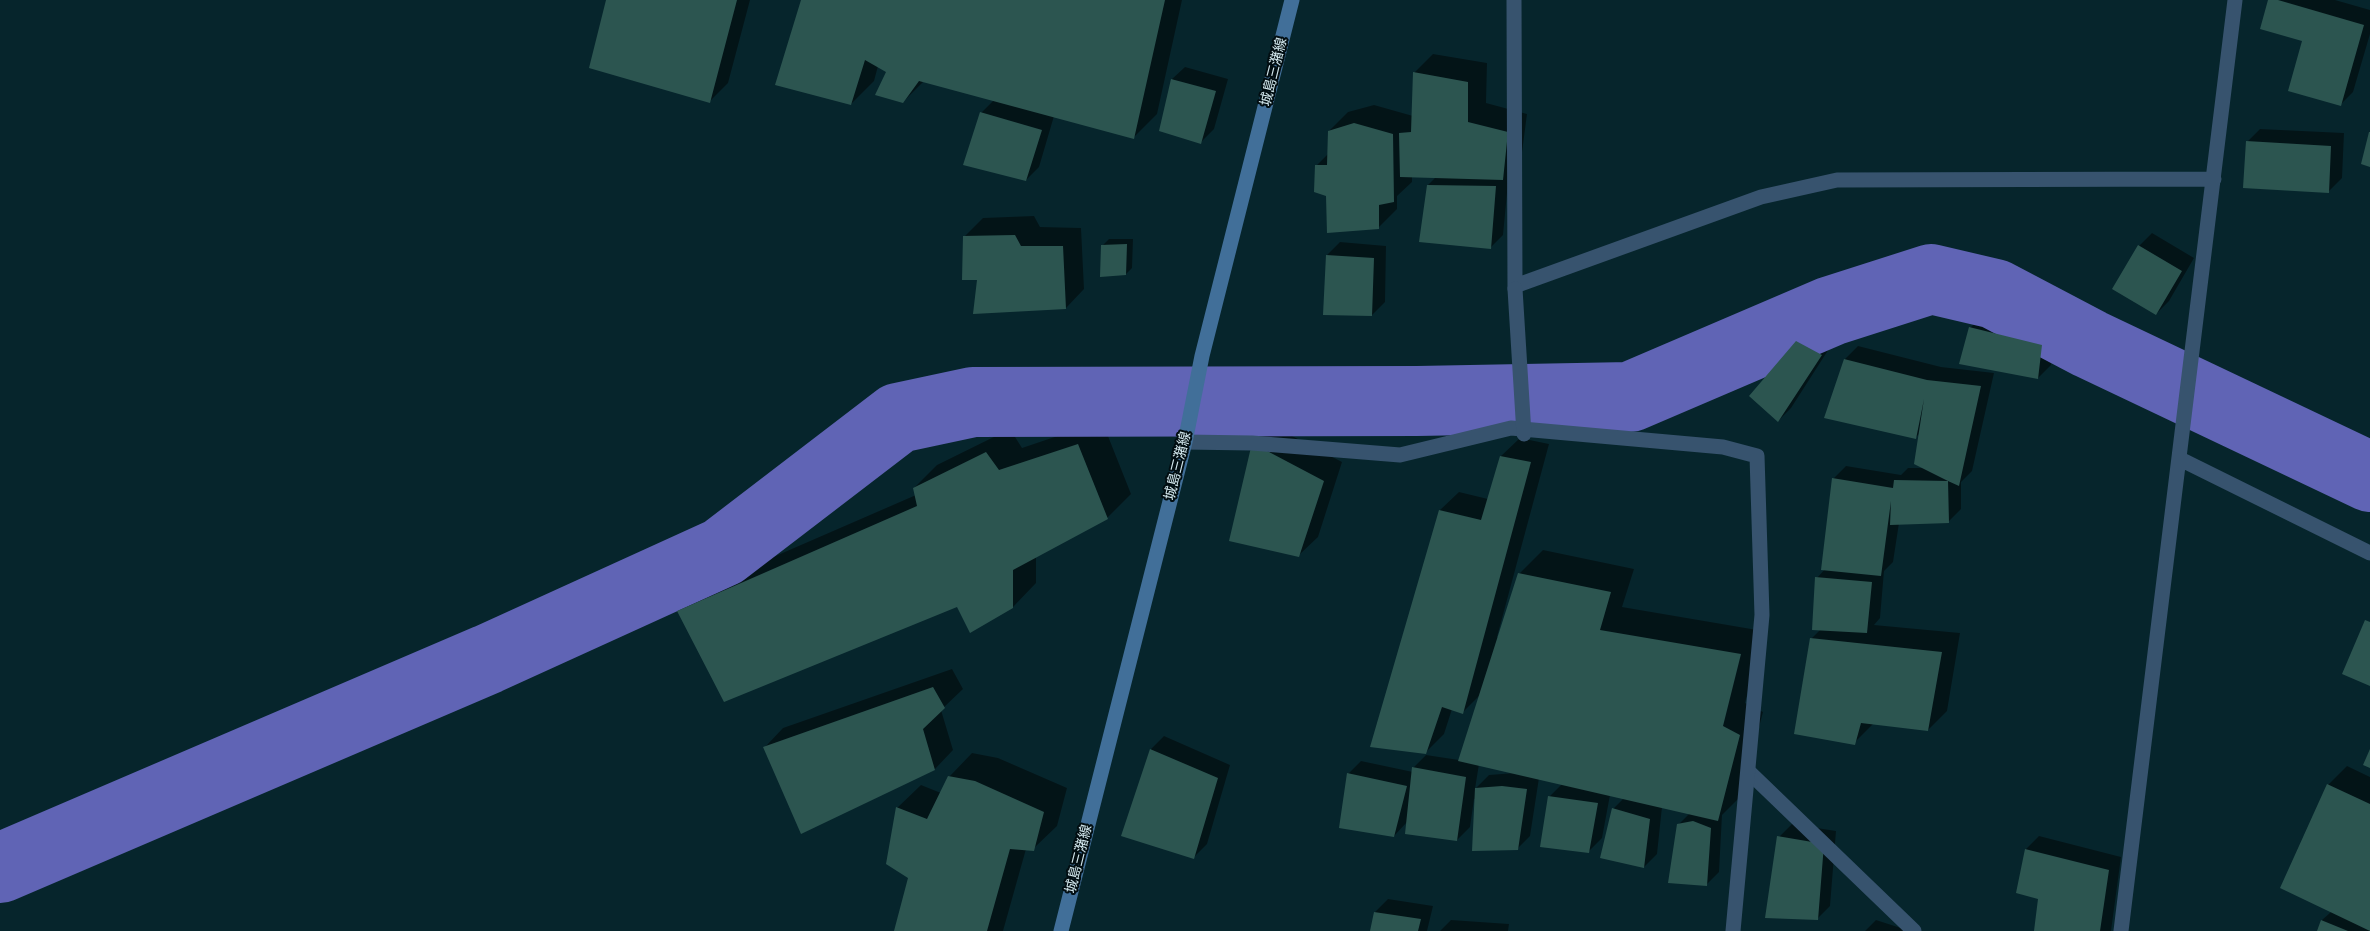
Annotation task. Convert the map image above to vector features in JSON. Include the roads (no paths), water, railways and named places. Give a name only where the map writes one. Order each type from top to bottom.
[{"type":"main road","name":"城島三潴線","points":[[1061,931],[1185,442],[1202,356],[1292,0]]},
{"type":"street","points":[[1514,0],[1515,288],[1518,431]]},
{"type":"street","points":[[2121,931],[2235,0]]},
{"type":"street","points":[[1515,288],[1761,197],[1837,180],[2214,179]]},
{"type":"street","points":[[1185,442],[1252,443],[1400,455],[1518,431],[1723,447],[1757,456],[1762,615],[1733,931]]},
{"type":"street","points":[[2180,459],[2370,553]]},
{"type":"street","points":[[1749,772],[1914,931]]},
{"type":"waterway","points":[[0,868],[488,659],[723,552],[898,418],[973,402],[1417,401],[1630,397],[1831,311],[1931,279],[1995,294],[2090,344],[2370,477]]}]
